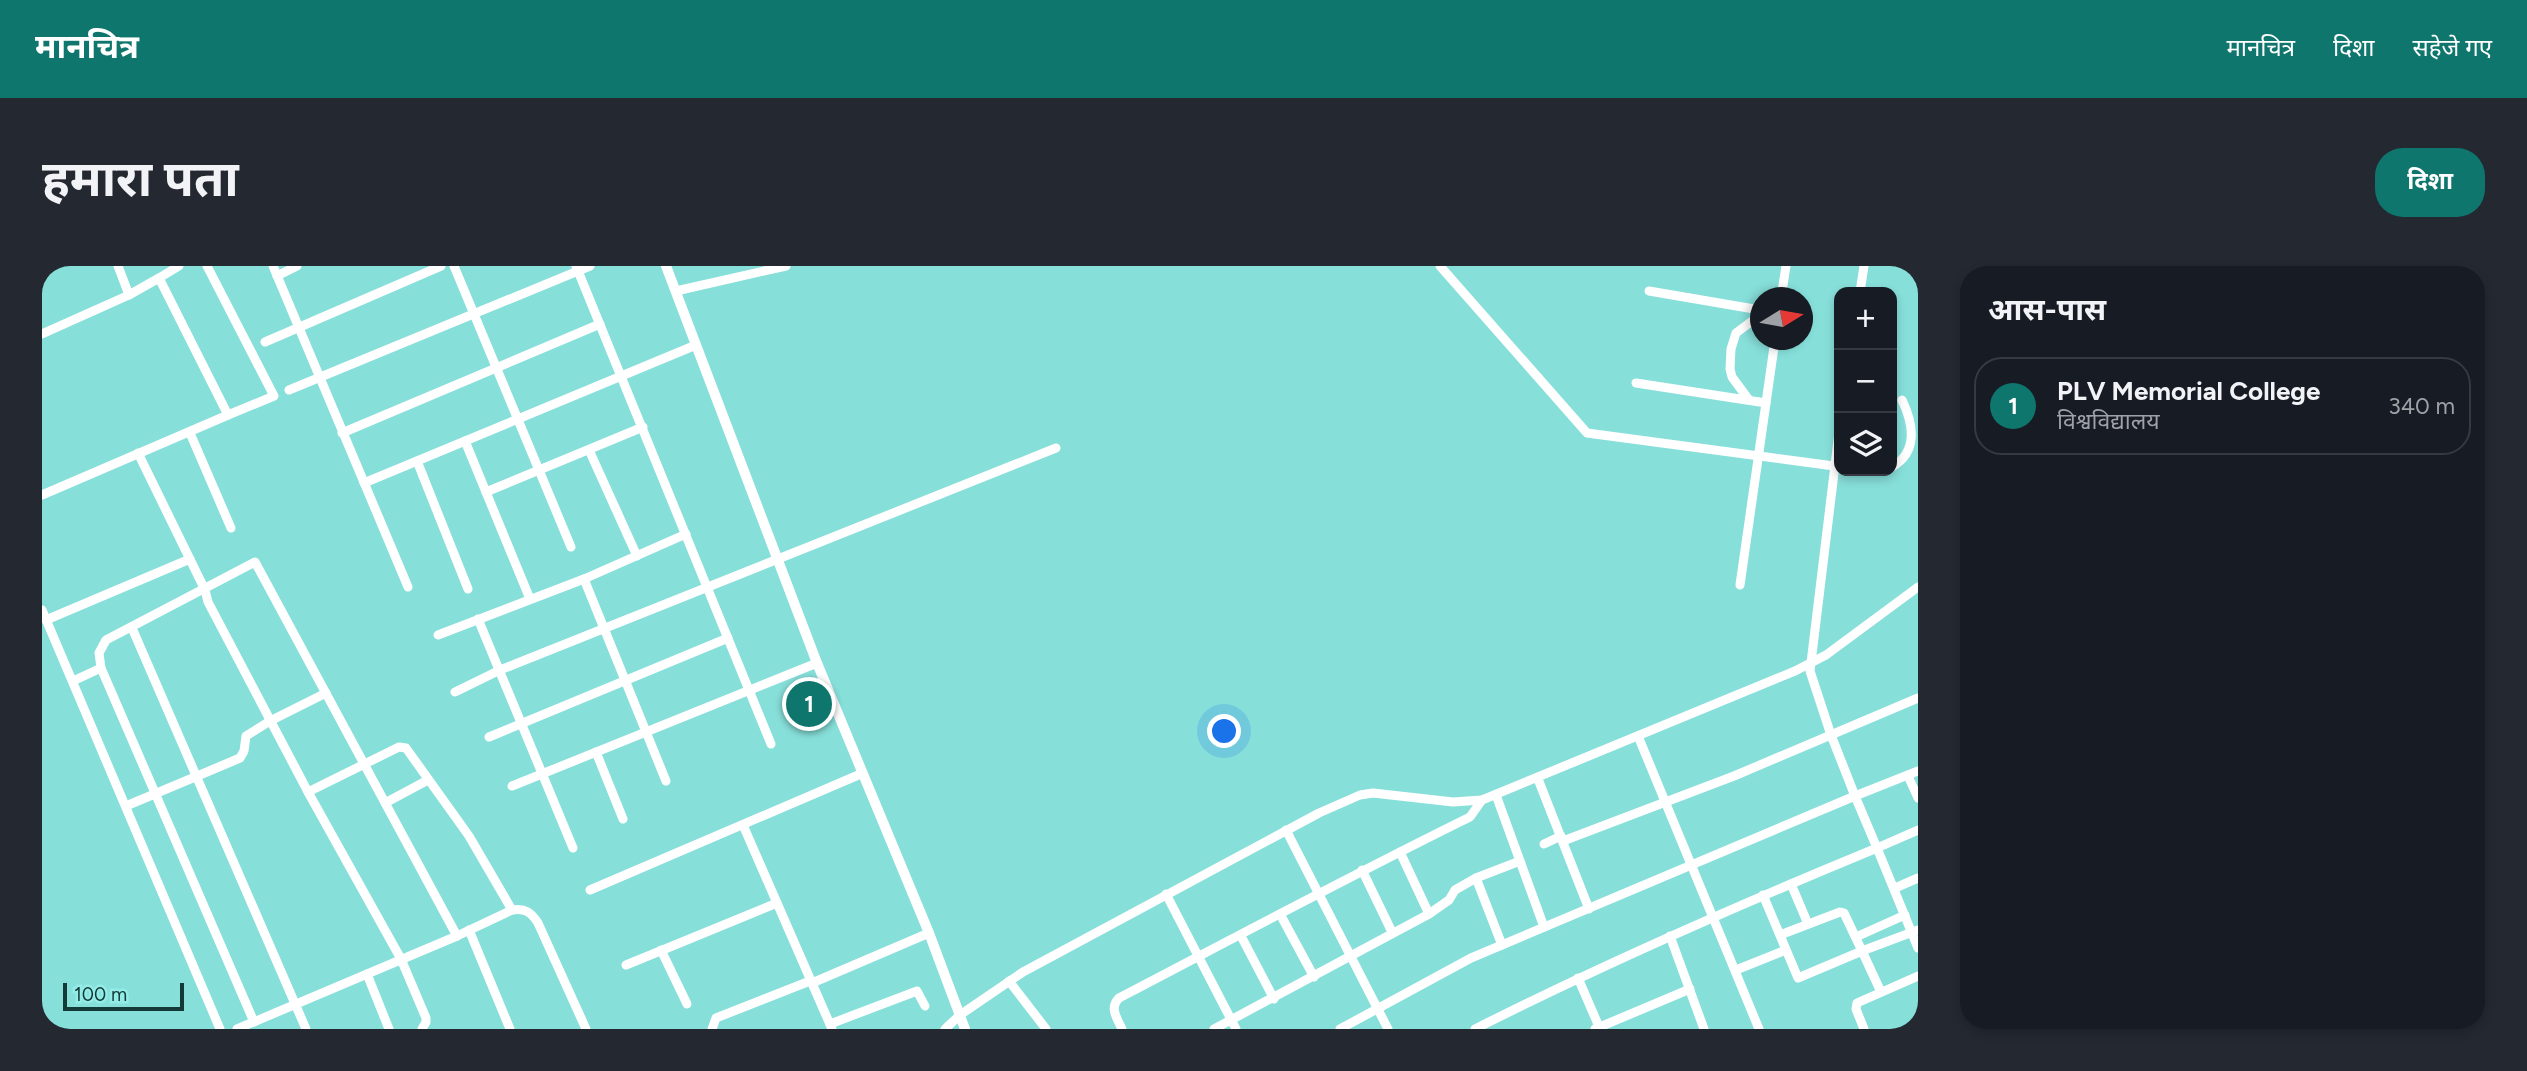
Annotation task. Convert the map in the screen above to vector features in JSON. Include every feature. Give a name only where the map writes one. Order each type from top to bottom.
[{"type":"main road","points":[[666,266],[817,663],[929,933],[965,1029]]},
{"type":"street","points":[[118,266],[130,295]]},
{"type":"street","points":[[42,334],[130,295],[179,266]]},
{"type":"street","points":[[42,495],[274,396],[207,266]]},
{"type":"street","points":[[273,266],[408,587]]},
{"type":"street","points":[[277,276],[298,266]]},
{"type":"street","points":[[265,342],[441,266]]},
{"type":"street","points":[[454,266],[571,547]]},
{"type":"street","points":[[289,390],[474,315],[577,269],[590,266]]},
{"type":"street","points":[[676,291],[786,266]]},
{"type":"street","points":[[1440,266],[1583,431],[1596,436],[1834,466],[1810,663],[1811,679],[1830,735],[1905,915],[1915,931],[1918,948]]},
{"type":"street","points":[[1783,287],[1786,266]]},
{"type":"street","points":[[1861,287],[1864,266]]},
{"type":"street","points":[[577,269],[771,744]]},
{"type":"street","points":[[159,278],[228,415]]},
{"type":"street","points":[[1648,291],[1750,311]]},
{"type":"street","points":[[1749,400],[1732,377],[1730,369],[1731,349],[1736,333],[1750,321]]},
{"type":"street","points":[[342,433],[600,324]]},
{"type":"street","points":[[364,483],[696,345]]},
{"type":"street","points":[[1740,585],[1774,350]]},
{"type":"street","points":[[1636,383],[1766,403]]},
{"type":"street","points":[[1897,463],[1903,458],[1913,439],[1910,417],[1902,400]]},
{"type":"street","points":[[486,492],[643,427]]},
{"type":"street","points":[[190,433],[231,528]]},
{"type":"street","points":[[465,440],[530,599]]},
{"type":"street","points":[[454,692],[500,670],[1056,447]]},
{"type":"street","points":[[589,450],[636,556]]},
{"type":"street","points":[[138,453],[205,590],[208,602],[308,792],[401,959],[426,1018],[422,1029]]},
{"type":"street","points":[[417,461],[468,589]]},
{"type":"street","points":[[439,635],[584,579],[686,534]]},
{"type":"street","points":[[46,620],[190,559]]},
{"type":"street","points":[[254,1023],[101,668],[99,653],[106,640],[255,562],[457,936]]},
{"type":"street","points":[[584,579],[666,781]]},
{"type":"street","points":[[946,1029],[960,1015],[1009,981],[1319,813],[1360,795],[1373,793],[1453,802],[1482,800],[1496,795],[1810,663],[1826,655],[1918,587]]},
{"type":"street","points":[[42,610],[220,1029]]},
{"type":"street","points":[[478,619],[573,848]]},
{"type":"street","points":[[132,628],[306,1029]]},
{"type":"street","points":[[489,737],[728,638]]},
{"type":"street","points":[[512,786],[817,663]]},
{"type":"street","points":[[73,681],[101,668]]},
{"type":"street","points":[[125,806],[240,758],[246,736],[326,693]]},
{"type":"street","points":[[1544,844],[1667,802],[1918,698]]},
{"type":"street","points":[[1639,736],[1759,1029]]},
{"type":"street","points":[[308,792],[400,747],[406,748],[475,846],[512,910]]},
{"type":"street","points":[[596,752],[623,819]]},
{"type":"street","points":[[1340,1029],[1471,958],[1918,771]]},
{"type":"street","points":[[590,890],[863,773]]},
{"type":"street","points":[[1908,776],[1918,798]]},
{"type":"street","points":[[385,803],[428,779]]},
{"type":"street","points":[[1538,779],[1589,909]]},
{"type":"street","points":[[1496,795],[1544,927]]},
{"type":"street","points":[[1122,1029],[1113,1009],[1114,1003],[1362,870],[1470,817],[1482,800]]},
{"type":"street","points":[[743,825],[831,1027],[917,990],[925,1006]]},
{"type":"street","points":[[1286,830],[1388,1029]]},
{"type":"street","points":[[1475,1029],[1670,936],[1918,830]]},
{"type":"street","points":[[1400,852],[1429,914]]},
{"type":"street","points":[[1214,1029],[1233,1024],[1350,955],[1429,914],[1449,900],[1455,890],[1476,878],[1520,861]]},
{"type":"street","points":[[1362,870],[1392,932]]},
{"type":"street","points":[[1476,878],[1502,945]]},
{"type":"street","points":[[1895,888],[1918,878]]},
{"type":"street","points":[[1791,884],[1808,924]]},
{"type":"street","points":[[1166,894],[1233,1024]]},
{"type":"street","points":[[1763,895],[1798,978],[1915,931]]},
{"type":"street","points":[[626,965],[777,903]]},
{"type":"street","points":[[237,1029],[512,910],[527,911],[538,923],[586,1029]]},
{"type":"street","points":[[1780,935],[1840,912],[1844,913],[1881,992]]},
{"type":"street","points":[[1280,914],[1314,977]]},
{"type":"street","points":[[1856,937],[1905,915]]},
{"type":"street","points":[[469,930],[510,1029]]},
{"type":"street","points":[[712,1029],[716,1018],[929,933]]},
{"type":"street","points":[[1241,936],[1274,999]]},
{"type":"street","points":[[1670,936],[1704,1029]]},
{"type":"street","points":[[661,950],[687,1004]]},
{"type":"street","points":[[1736,970],[1786,950]]},
{"type":"street","points":[[367,974],[389,1029]]},
{"type":"street","points":[[1864,1029],[1856,1009],[1857,1003],[1918,976]]},
{"type":"street","points":[[1578,978],[1598,1028],[1690,989]]},
{"type":"street","points":[[1009,981],[1046,1029]]},
{"type":"place","name":"PLV Memorial College","points":[[809,704]]}]
